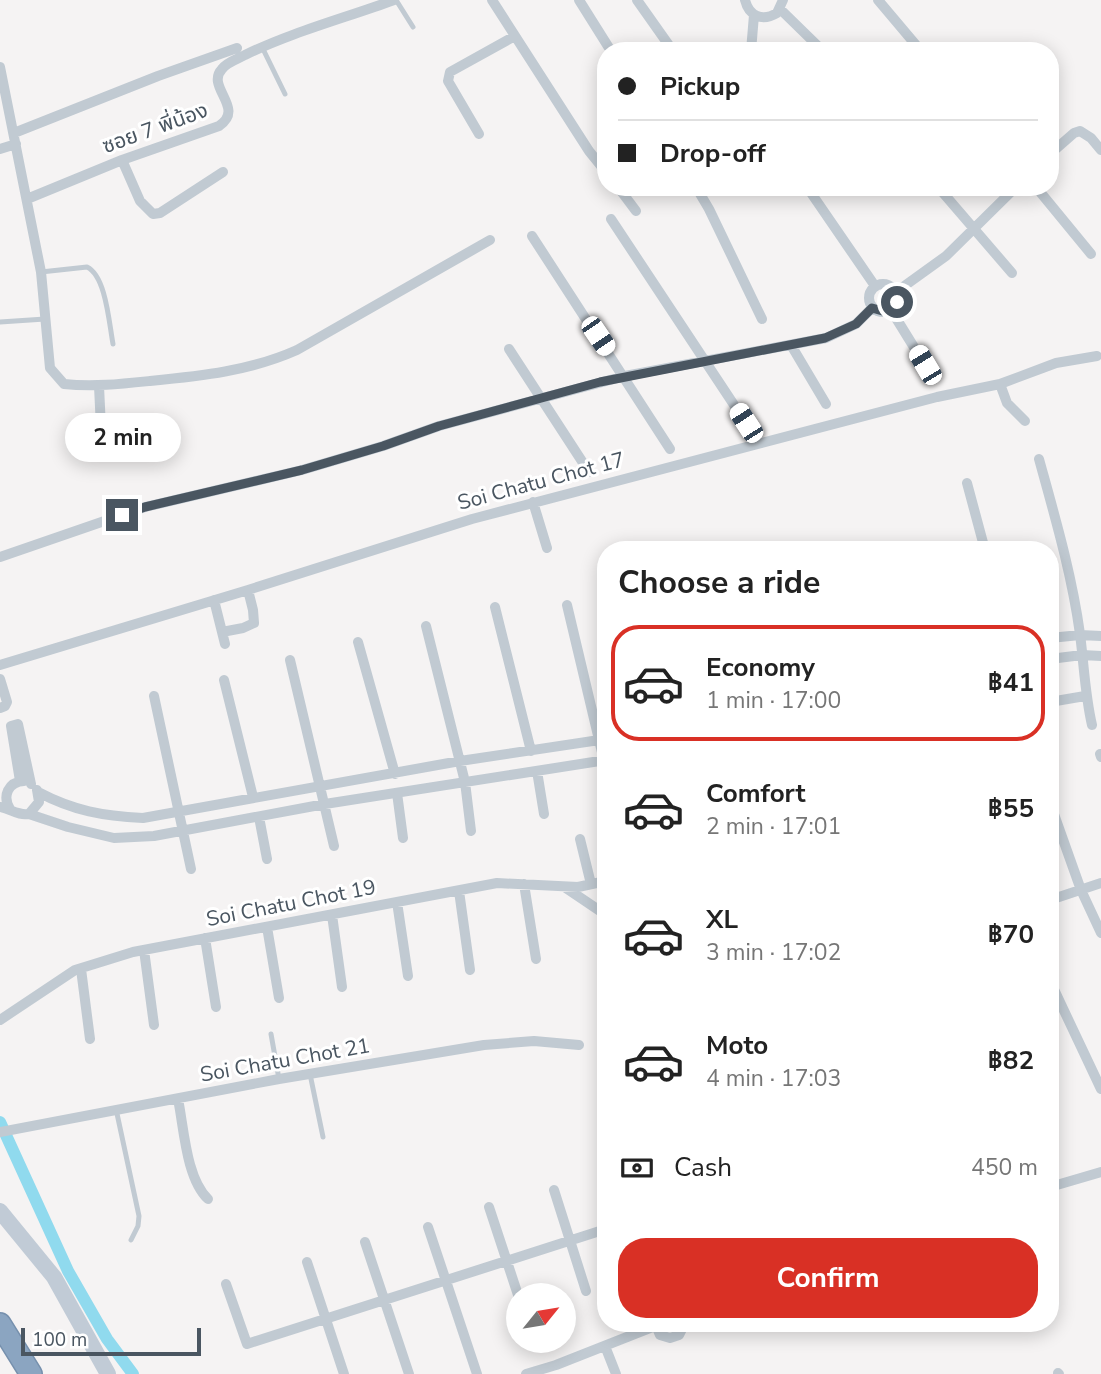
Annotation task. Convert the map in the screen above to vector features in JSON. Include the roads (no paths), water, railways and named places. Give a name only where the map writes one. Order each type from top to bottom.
[{"type":"highway","points":[[0,1324],[31,1374]]},
{"type":"street","name":"ซอย 7 พี่น้อง","points":[[27,199],[122,160],[219,126],[226,121],[229,113],[217,79],[219,71],[225,65],[262,47],[395,0]]},
{"type":"street","points":[[492,0],[597,161]]},
{"type":"street","points":[[579,0],[605,42]]},
{"type":"street","points":[[637,0],[667,42]]},
{"type":"street","points":[[745,0],[750,11],[760,17],[772,16],[782,4],[815,42]]},
{"type":"street","points":[[878,0],[913,42]]},
{"type":"street","points":[[752,42],[754,15]]},
{"type":"street","points":[[479,134],[448,81],[450,72],[515,36]]},
{"type":"street","points":[[0,149],[15,138],[158,76],[237,48]]},
{"type":"street","points":[[0,67],[41,272],[50,368],[64,384],[99,386],[213,375],[268,363],[297,350],[489,240]]},
{"type":"street","points":[[1059,146],[1080,131],[1091,138],[1101,150]]},
{"type":"street","points":[[122,160],[140,201],[153,214],[160,213],[223,173]]},
{"type":"street","points":[[625,196],[636,211]]},
{"type":"street","points":[[701,196],[762,319]]},
{"type":"street","points":[[813,196],[875,286]]},
{"type":"street","points":[[946,196],[1012,273]]},
{"type":"street","points":[[896,292],[946,256],[1007,196]]},
{"type":"street","points":[[1043,196],[1091,254]]},
{"type":"street","points":[[611,219],[746,423]]},
{"type":"street","points":[[532,236],[670,449]]},
{"type":"street","points":[[885,284],[893,288],[897,302],[891,310],[881,312],[872,308],[869,294],[875,286],[885,284]]},
{"type":"street","points":[[0,557],[145,507],[302,470],[439,426],[542,398],[625,376],[791,345],[842,332],[856,324],[872,308]]},
{"type":"street","points":[[891,310],[925,365]]},
{"type":"street","points":[[791,345],[826,404]]},
{"type":"street","points":[[509,349],[589,472]]},
{"type":"street","name":"Soi Chatu Chot 17","points":[[0,665],[533,502],[937,397],[1000,384],[1056,363],[1097,356]]},
{"type":"street","points":[[1000,384],[1007,403],[1025,421]]},
{"type":"street","points":[[99,386],[102,449]]},
{"type":"street","points":[[1039,459],[1068,567],[1080,635],[1085,696],[1092,725]]},
{"type":"street","points":[[967,483],[983,541]]},
{"type":"street","points":[[533,502],[547,548]]},
{"type":"street","points":[[222,632],[254,623],[248,590]]},
{"type":"street","points":[[214,600],[225,644]]},
{"type":"street","points":[[567,605],[597,718]]},
{"type":"street","points":[[495,607],[531,751]]},
{"type":"street","points":[[426,626],[465,782],[471,831]]},
{"type":"street","points":[[1059,637],[1101,636]]},
{"type":"street","points":[[358,642],[395,774]]},
{"type":"street","points":[[1059,658],[1101,656]]},
{"type":"street","points":[[290,660],[334,846]]},
{"type":"street","points":[[0,679],[7,702],[0,709]]},
{"type":"street","points":[[224,680],[253,797]]},
{"type":"street","points":[[154,696],[191,869]]},
{"type":"street","points":[[1059,700],[1085,696]]},
{"type":"street","points":[[20,785],[73,809],[106,816],[143,818],[460,761],[597,741]]},
{"type":"street","points":[[20,785],[6,799],[5,808],[114,838],[154,836],[325,804],[597,761]]},
{"type":"street","points":[[537,771],[544,814]]},
{"type":"street","points":[[20,785],[39,802],[29,814]]},
{"type":"street","points":[[397,793],[403,838]]},
{"type":"street","points":[[258,817],[267,859]]},
{"type":"street","points":[[1059,828],[1081,890],[1101,933]]},
{"type":"street","points":[[580,839],[591,884]]},
{"type":"street","name":"Soi Chatu Chot 19","points":[[0,1020],[81,969],[144,950],[496,883],[578,887],[597,883]]},
{"type":"street","points":[[1059,897],[1101,883]]},
{"type":"street","points":[[524,884],[536,960]]},
{"type":"street","points":[[564,886],[597,909]]},
{"type":"street","points":[[459,891],[470,970]]},
{"type":"street","points":[[397,902],[408,976]]},
{"type":"street","points":[[331,915],[342,987]]},
{"type":"street","points":[[267,927],[279,998]]},
{"type":"street","points":[[205,938],[216,1007]]},
{"type":"street","points":[[144,950],[153,1025]]},
{"type":"street","points":[[81,969],[90,1039]]},
{"type":"street","points":[[1059,1000],[1101,1089]]},
{"type":"street","name":"Soi Chatu Chot 21","points":[[0,1132],[279,1079],[484,1045],[534,1041],[579,1045]]},
{"type":"street","points":[[178,1099],[193,1178],[208,1199]]},
{"type":"street","points":[[1059,1184],[1101,1172]]},
{"type":"street","points":[[554,1190],[586,1291]]},
{"type":"street","points":[[489,1207],[515,1283]]},
{"type":"street","points":[[0,1211],[54,1278],[108,1374]]},
{"type":"street","points":[[428,1227],[477,1374]]},
{"type":"street","points":[[226,1284],[247,1344],[597,1232]]},
{"type":"street","points":[[365,1242],[409,1374]]},
{"type":"street","points":[[307,1262],[344,1374]]},
{"type":"street","points":[[526,1374],[544,1371],[638,1332]]},
{"type":"street","points":[[658,1332],[670,1338],[680,1332]]},
{"type":"street","points":[[605,1346],[616,1374]]},
{"type":"lane","points":[[395,0],[413,27]]},
{"type":"lane","points":[[262,47],[285,94]]},
{"type":"lane","points":[[41,272],[87,267],[93,270],[100,280],[113,344]]},
{"type":"lane","points":[[0,322],[45,319]]},
{"type":"lane","points":[[271,1034],[279,1079]]},
{"type":"lane","points":[[310,1074],[323,1136]]},
{"type":"lane","points":[[116,1109],[139,1216],[138,1226],[131,1240]]},
{"type":"waterway","points":[[0,1122],[68,1271],[107,1339],[133,1374]]}]
